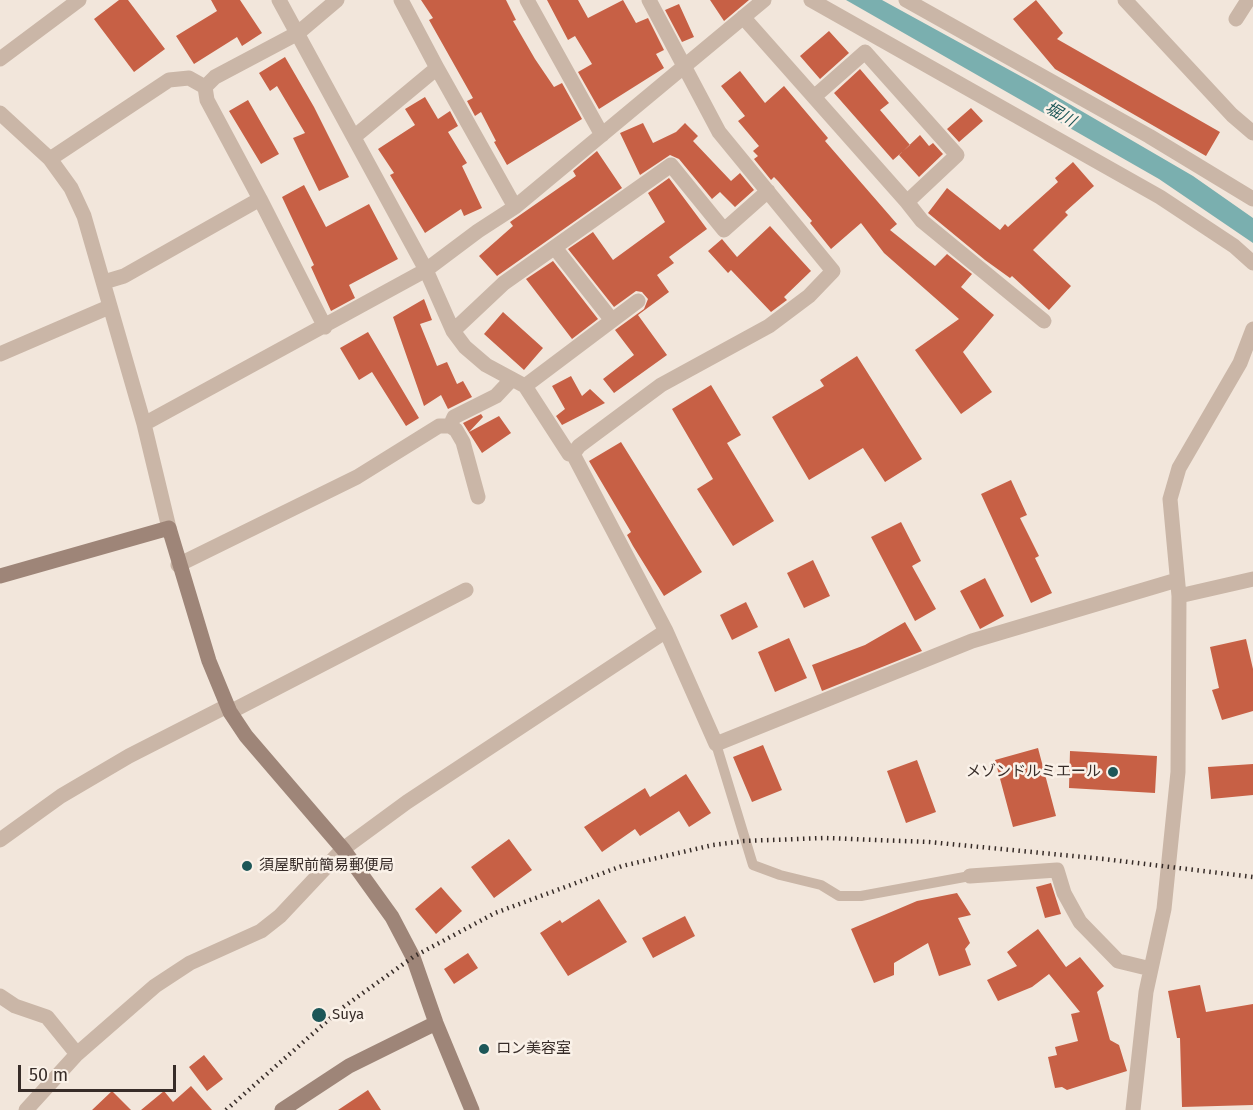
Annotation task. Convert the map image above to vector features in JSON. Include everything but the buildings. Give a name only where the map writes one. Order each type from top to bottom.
[{"type":"street","points":[[279,0],[426,270],[453,331],[465,347],[486,365],[518,382],[569,454],[573,453]]},
{"type":"street","points":[[205,87],[215,77],[298,33],[337,0]]},
{"type":"street","points":[[401,0],[516,207]]},
{"type":"street","points":[[526,0],[602,135]]},
{"type":"street","points":[[573,453],[579,446],[660,385],[769,326],[809,296],[833,271],[719,132],[649,0]]},
{"type":"street","points":[[144,424],[426,270],[478,231],[516,207],[764,0]]},
{"type":"street","points":[[811,0],[1160,197],[1234,246],[1253,263]]},
{"type":"street","points":[[906,0],[1149,136],[1253,200]]},
{"type":"street","points":[[1125,0],[1232,116],[1253,133]]},
{"type":"street","points":[[1236,19],[1248,0]]},
{"type":"street","points":[[0,59],[71,2]]},
{"type":"street","points":[[743,17],[922,221],[1044,321]]},
{"type":"street","points":[[814,97],[865,52],[957,155],[907,202]]},
{"type":"street","points":[[354,137],[437,68]]},
{"type":"street","points":[[50,159],[169,80],[189,78],[205,87]]},
{"type":"street","points":[[205,87],[207,100],[325,327]]},
{"type":"street","points":[[0,113],[50,159],[71,188],[84,216],[144,424],[178,566],[208,661],[229,710],[246,736],[343,849],[392,917],[413,957],[436,1023],[472,1110]]},
{"type":"street","points":[[453,331],[504,283],[671,165],[724,230],[768,191]]},
{"type":"street","points":[[104,282],[124,276],[260,199]]},
{"type":"street","points":[[555,248],[611,319]]},
{"type":"street","points":[[450,426],[454,417],[496,396],[638,301]]},
{"type":"street","points":[[0,354],[109,307]]},
{"type":"street","points":[[1133,1110],[1151,969],[1164,909],[1178,772],[1179,596],[1170,499],[1179,468],[1240,363],[1253,329]]},
{"type":"street","points":[[178,566],[357,477],[439,426],[450,426],[456,430],[463,442],[478,497]]},
{"type":"street","points":[[573,453],[666,632],[716,744],[972,642],[1177,580]]},
{"type":"street","points":[[0,576],[168,528]]},
{"type":"street","points":[[1179,596],[1253,579]]},
{"type":"street","points":[[0,840],[61,796],[129,756],[229,710],[466,590]]},
{"type":"street","points":[[26,1110],[77,1054],[164,980],[190,963],[261,931],[280,916],[343,849],[426,789],[666,632]]},
{"type":"street","points":[[970,876],[1057,870],[1064,893],[1087,930],[1118,962],[1151,969]]},
{"type":"street","points":[[0,996],[15,1006],[47,1017],[77,1054]]},
{"type":"street","points":[[282,1110],[349,1066],[436,1023]]},
{"type":"lane","points":[[716,744],[753,865],[780,875],[821,885],[839,896],[861,896],[970,876]]},
{"type":"water","name":"堀川","points":[[846,0],[882,0],[1035,84],[1193,176],[1253,218],[1253,243],[1159,179]]},
{"type":"railway","points":[[226,1110],[342,1008],[413,957],[495,913],[622,866],[713,845],[744,841],[825,838],[929,842],[1104,859],[1253,877]]},
{"type":"place","name":"メゾンドルミエール","points":[[1113,772]]},
{"type":"place","name":"須屋駅前簡易郵便局","points":[[247,866]]},
{"type":"place","name":"Suya","points":[[319,1015]]},
{"type":"place","name":"ロン美容室","points":[[484,1049]]}]
